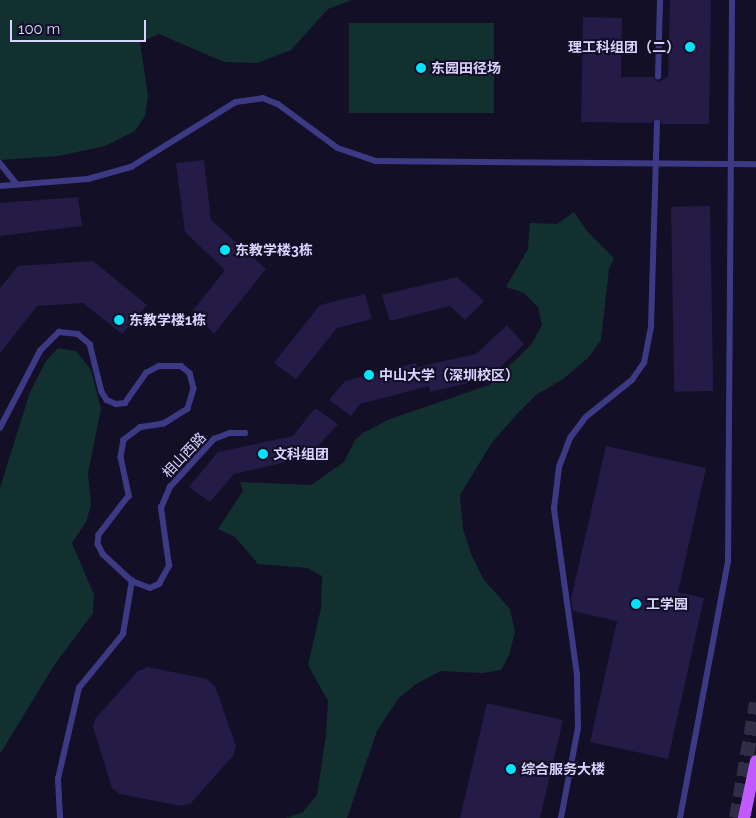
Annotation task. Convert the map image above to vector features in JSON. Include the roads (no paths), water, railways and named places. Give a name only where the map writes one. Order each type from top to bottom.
[{"type":"main road","points":[[744,818],[756,761]]},
{"type":"lane","points":[[658,77],[660,0]]},
{"type":"lane","points":[[680,818],[728,562],[732,0]]},
{"type":"lane","points":[[0,186],[88,179],[131,167],[236,102],[263,98],[278,104],[338,148],[376,161],[756,164]]},
{"type":"lane","points":[[562,818],[578,719],[577,674],[554,509],[559,467],[570,438],[586,417],[632,380],[644,363],[651,326],[657,123]]},
{"type":"lane","points":[[0,163],[17,184]]},
{"type":"lane","name":"相山西路","points":[[0,428],[40,351],[59,332],[78,334],[90,344],[102,392],[107,400],[116,404],[125,403],[146,374],[160,366],[181,366],[190,372],[194,389],[188,409],[178,418],[131,433],[121,449],[129,496],[121,510],[102,529],[98,544],[103,554],[132,581],[150,588],[159,584],[166,576],[169,566],[161,508],[170,487],[214,439],[230,433],[245,432]]},
{"type":"lane","points":[[60,818],[58,779],[79,688],[123,634],[132,581]]},
{"type":"tunnel","points":[[736,818],[756,703]]},
{"type":"place","name":"理工科组团（二）","points":[[690,47]]},
{"type":"place","name":"东园田径场","points":[[421,68]]},
{"type":"place","name":"东教学楼3栋","points":[[225,250]]},
{"type":"place","name":"东教学楼1栋","points":[[119,320]]},
{"type":"place","name":"中山大学（深圳校区）","points":[[369,375]]},
{"type":"place","name":"文科组团","points":[[263,454]]},
{"type":"place","name":"工学园","points":[[636,604]]},
{"type":"place","name":"综合服务大楼","points":[[511,769]]}]
